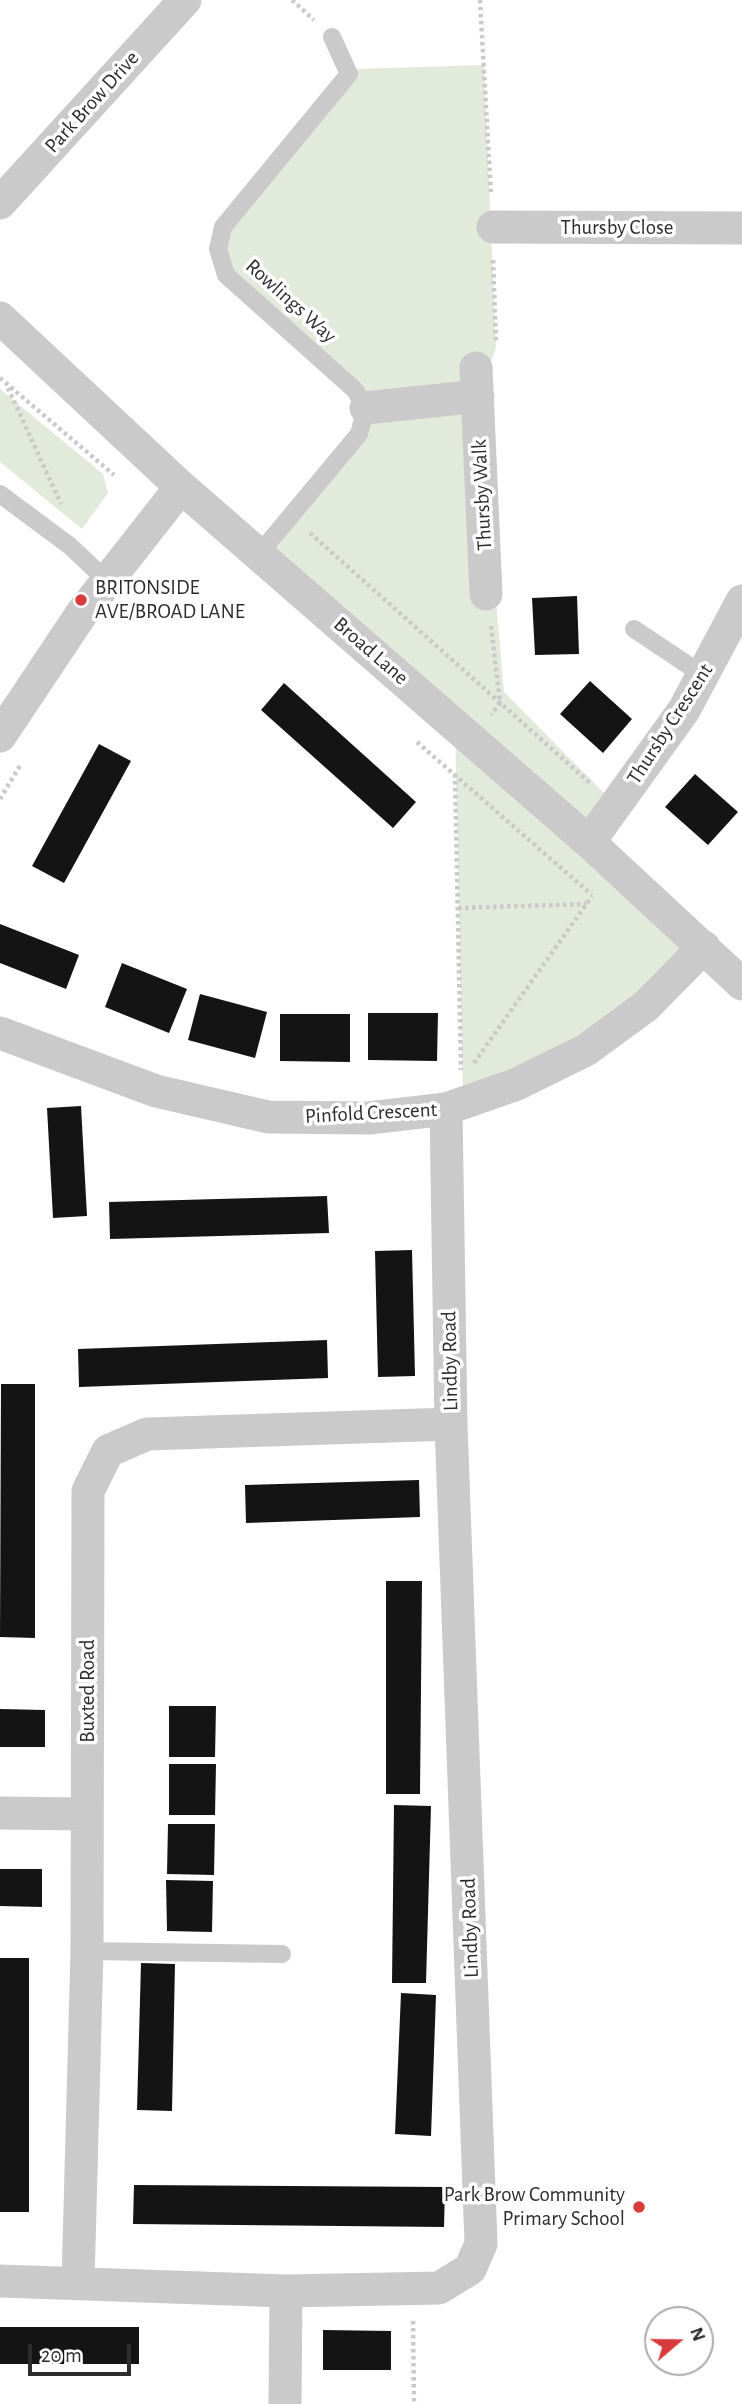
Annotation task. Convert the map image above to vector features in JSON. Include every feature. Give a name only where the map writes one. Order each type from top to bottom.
[{"type":"street","name":"Park Brow Drive","points":[[0,203],[185,0]]},
{"type":"street","name":"Thursby Close","points":[[493,227],[742,228]]},
{"type":"street","name":"Broad Lane","points":[[0,318],[181,487],[589,842],[742,984]]},
{"type":"street","points":[[366,408],[477,382]]},
{"type":"street","name":"Thursby Walk","points":[[477,382],[486,594]]},
{"type":"street","points":[[0,736],[107,581],[181,487]]},
{"type":"street","name":"Thursby Crescent","points":[[589,842],[684,710],[742,601]]},
{"type":"street","name":"Pinfold Crescent","points":[[0,1033],[156,1091],[268,1117],[369,1118],[446,1109],[517,1084],[586,1050],[646,1006],[704,947]]},
{"type":"street","name":"Lindby Road","points":[[0,2281],[286,2291],[439,2288],[470,2269],[481,2244],[452,1424],[446,1109]]},
{"type":"street","name":"Buxted Road","points":[[78,2282],[87,1951],[88,1491],[108,1451],[147,1434],[452,1424]]},
{"type":"street","points":[[0,1813],[87,1814]]},
{"type":"street","points":[[285,2404],[286,2291]]},
{"type":"lane","name":"Rowlings Way","points":[[332,37],[349,74],[223,228],[218,248],[226,275],[355,390],[366,408]]},
{"type":"lane","points":[[259,554],[359,434],[366,408]]},
{"type":"lane","points":[[0,494],[70,546],[107,581]]},
{"type":"lane","points":[[634,629],[703,675]]},
{"type":"lane","points":[[87,1951],[282,1954]]},
{"type":"path","points":[[477,382],[496,348],[493,227],[481,0]]},
{"type":"path","points":[[0,378],[119,479]]},
{"type":"path","points":[[7,384],[69,523],[70,546]]},
{"type":"path","points":[[291,516],[615,805]]},
{"type":"path","points":[[486,594],[500,703]]},
{"type":"path","points":[[500,703],[464,732],[458,908],[462,1081],[614,865]]},
{"type":"path","points":[[458,908],[586,904]]},
{"type":"path","points":[[413,2288],[414,2404]]},
{"type":"shaded area","points":[[484,65],[496,348],[478,396],[504,692],[616,805],[589,842],[704,947],[586,1050],[463,1104],[455,724],[259,554],[352,443],[366,408],[226,275],[223,227],[356,69]]},
{"type":"shaded area","points":[[0,389],[103,474],[108,493],[82,529],[0,462]]},
{"type":"building","points":[[577,596],[579,654],[535,655],[532,598]]},
{"type":"building","points":[[590,681],[632,719],[603,753],[560,714]]},
{"type":"building","points":[[284,683],[416,802],[393,828],[261,710]]},
{"type":"building","points":[[99,744],[131,761],[64,883],[32,866]]},
{"type":"building","points":[[695,774],[738,812],[708,845],[665,807]]},
{"type":"building","points":[[0,924],[79,955],[66,989],[0,963]]},
{"type":"building","points":[[122,963],[187,989],[169,1033],[105,1007]]},
{"type":"building","points":[[200,994],[267,1012],[255,1058],[188,1040]]},
{"type":"building","points":[[368,1013],[438,1013],[437,1061],[368,1060]]},
{"type":"building","points":[[280,1014],[350,1014],[350,1062],[280,1061]]},
{"type":"building","points":[[81,1106],[87,1216],[53,1218],[47,1108]]},
{"type":"building","points":[[327,1196],[329,1233],[110,1239],[109,1202]]},
{"type":"building","points":[[412,1250],[415,1376],[378,1377],[375,1251]]},
{"type":"building","points":[[327,1340],[328,1378],[79,1387],[78,1349]]},
{"type":"building","points":[[1,1384],[35,1384],[35,1638],[0,1637]]},
{"type":"building","points":[[419,1480],[420,1517],[246,1523],[245,1485]]},
{"type":"building","points":[[386,1581],[422,1581],[420,1794],[386,1794]]},
{"type":"building","points":[[169,1706],[216,1706],[215,1757],[169,1757]]},
{"type":"building","points":[[0,1709],[45,1710],[45,1747],[0,1747]]},
{"type":"building","points":[[169,1764],[216,1764],[215,1815],[169,1815]]},
{"type":"building","points":[[394,1805],[431,1806],[426,1983],[392,1983]]},
{"type":"building","points":[[168,1824],[215,1824],[214,1875],[167,1874]]},
{"type":"building","points":[[0,1869],[42,1869],[42,1907],[0,1906]]},
{"type":"building","points":[[166,1880],[213,1881],[212,1932],[167,1931]]},
{"type":"building","points":[[0,1958],[29,1958],[29,2212],[0,2212]]},
{"type":"building","points":[[141,1963],[175,1964],[172,2111],[137,2110]]},
{"type":"building","points":[[401,1993],[436,1995],[431,2136],[395,2134]]},
{"type":"building","points":[[134,2185],[445,2187],[444,2227],[133,2224]]},
{"type":"building","points":[[0,2327],[139,2327],[139,2364],[0,2364]]},
{"type":"building","points":[[323,2330],[391,2331],[391,2370],[323,2370]]},
{"type":"place","name":"BRITONSIDE AVE/BROAD LANE","points":[[81,600]]},
{"type":"place","name":"Park Brow Community Primary School","points":[[639,2207]]}]
